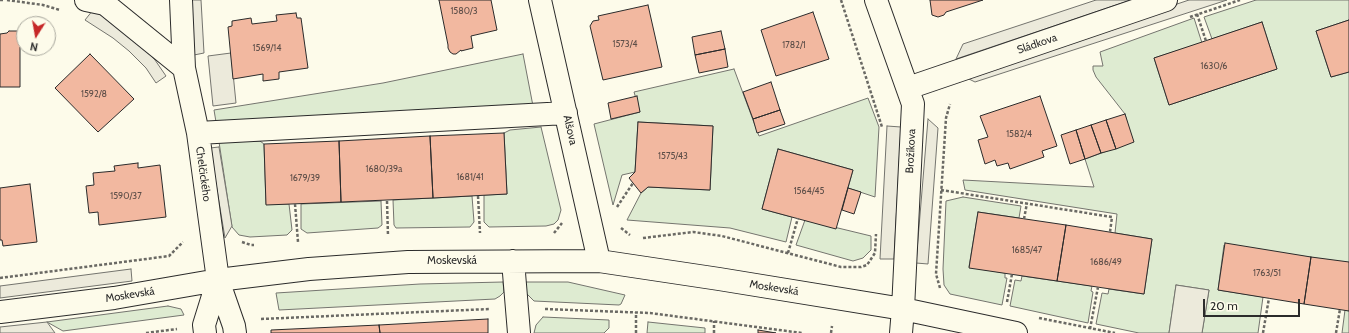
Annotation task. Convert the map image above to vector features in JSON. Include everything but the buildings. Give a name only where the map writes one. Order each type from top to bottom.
[{"type":"street","name":"Chelčického","points":[[181,0],[184,68],[198,133],[218,280]]},
{"type":"street","name":"Alšova","points":[[540,0],[599,261]]},
{"type":"street","name":"Brožíkova","points":[[876,0],[913,104],[903,309]]},
{"type":"street","name":"Sládkova","points":[[908,88],[1166,0]]},
{"type":"street","points":[[102,1],[184,68]]},
{"type":"street","points":[[198,133],[566,113]]},
{"type":"street","points":[[513,261],[519,333]]},
{"type":"street","name":"Moskevská","points":[[0,312],[114,298],[218,280],[309,269],[408,262],[599,261],[903,309],[1016,333]]},
{"type":"street","points":[[218,280],[234,327]]},
{"type":"street","points":[[204,329],[218,280]]},
{"type":"street","points":[[901,333],[903,309]]},
{"type":"path","points":[[7,0],[44,5],[67,12]]},
{"type":"path","points":[[841,0],[882,124],[882,131]]},
{"type":"path","points":[[1183,19],[1240,0]]},
{"type":"path","points":[[1197,14],[1206,41]]},
{"type":"path","points":[[936,274],[946,118],[949,105],[952,101]]},
{"type":"path","points":[[615,210],[633,183]]},
{"type":"path","points":[[941,190],[1112,217],[1110,232]]},
{"type":"path","points":[[478,196],[480,236]]},
{"type":"path","points":[[381,237],[388,236],[387,200]]},
{"type":"path","points":[[1024,219],[1027,203]]},
{"type":"path","points":[[295,204],[298,242],[305,242]]},
{"type":"path","points":[[788,253],[798,218]]},
{"type":"path","points":[[549,235],[555,233],[563,221]]},
{"type":"path","points":[[619,226],[629,235],[643,238],[693,232],[722,236],[841,268],[867,265],[875,253],[877,230]]},
{"type":"path","points":[[0,278],[169,256],[186,238]]},
{"type":"path","points":[[239,240],[251,246],[259,245]]},
{"type":"path","points":[[1006,303],[1012,274]]},
{"type":"path","points":[[1090,328],[1098,287]]},
{"type":"path","points":[[1264,333],[1268,298]]},
{"type":"path","points":[[234,327],[516,308],[650,313],[802,333]]},
{"type":"path","points":[[1336,333],[1340,309]]},
{"type":"path","points":[[636,312],[636,333]]},
{"type":"path","points":[[714,321],[714,333]]},
{"type":"path","points":[[146,333],[204,329]]},
{"type":"green space","points":[[1256,0],[1349,0],[1349,20],[1316,31],[1331,77],[1349,72],[1349,263],[1224,245],[1218,290],[1263,297],[1258,333],[1202,333],[1209,290],[1176,285],[1169,333],[1139,333],[1096,324],[1102,293],[1108,294],[1109,289],[1144,294],[1152,239],[1115,233],[1117,214],[965,190],[963,180],[1094,187],[1085,159],[1132,142],[1125,114],[1096,77],[1093,70],[1093,66],[1103,66],[1100,52],[1194,18],[1202,43],[1154,58],[1169,105],[1277,69],[1262,22],[1212,39],[1204,17]]},
{"type":"green space","points":[[523,54],[533,106],[216,122],[214,110],[383,83]]},
{"type":"green space","points":[[734,69],[759,136],[868,98],[879,127],[875,197],[848,188],[853,170],[778,149],[762,209],[792,217],[786,242],[730,228],[627,220],[641,193],[648,187],[710,190],[713,126],[638,122],[635,172],[622,175],[613,205],[594,124],[640,112],[634,92]]},
{"type":"green space","points":[[541,127],[561,210],[558,220],[554,224],[546,226],[489,227],[484,222],[484,195],[507,194],[504,133],[510,130]]},
{"type":"green space","points":[[260,141],[264,144],[266,204],[289,204],[292,230],[287,235],[250,237],[239,235],[232,227],[219,142]]},
{"type":"green space","points":[[472,196],[474,222],[470,227],[396,228],[394,225],[393,200]]},
{"type":"green space","points":[[963,197],[1021,206],[1019,218],[978,212],[969,267],[1005,273],[1005,278],[1007,278],[1002,305],[950,294],[944,285],[943,269],[946,201]]},
{"type":"green space","points":[[381,201],[382,225],[378,228],[307,233],[301,229],[301,204]]},
{"type":"green space","points":[[805,220],[871,236],[871,250],[863,258],[853,261],[796,245]]},
{"type":"green space","points":[[1022,276],[1092,286],[1091,291],[1093,292],[1088,323],[1010,306],[1015,280],[1021,281]]},
{"type":"green space","points":[[503,282],[504,292],[495,299],[279,310],[276,293],[420,284]]},
{"type":"green space","points":[[524,282],[568,282],[625,295],[621,304],[619,305],[534,301],[526,293]]},
{"type":"green space","points":[[168,306],[181,309],[184,315],[63,331],[47,322]]},
{"type":"green space","points":[[1345,310],[1349,311],[1349,333],[1342,333]]},
{"type":"green space","points":[[543,317],[609,320],[609,328],[604,333],[534,333],[536,325]]},
{"type":"green space","points":[[648,322],[705,328],[705,333],[647,333]]},
{"type":"shaded area","points":[[190,0],[201,0],[204,53],[194,55]]},
{"type":"shaded area","points":[[1096,0],[1131,0],[956,59],[963,44]]},
{"type":"shaded area","points":[[1189,0],[1227,0],[975,82],[963,76]]},
{"type":"shaded area","points":[[93,10],[120,27],[139,43],[155,60],[166,76],[156,83],[146,68],[129,51],[113,38],[85,20]]},
{"type":"shaded area","points":[[231,53],[236,103],[213,106],[208,56]]},
{"type":"shaded area","points":[[928,119],[938,128],[928,264],[916,263]]},
{"type":"shaded area","points":[[887,126],[901,127],[894,259],[880,259]]},
{"type":"shaded area","points":[[219,147],[232,226],[225,238],[210,148]]},
{"type":"shaded area","points":[[131,269],[132,281],[0,298],[0,286]]},
{"type":"shaded area","points":[[1176,285],[1209,290],[1202,333],[1169,333]]},
{"type":"shaded area","points":[[47,322],[55,333],[0,333],[0,327]]}]
